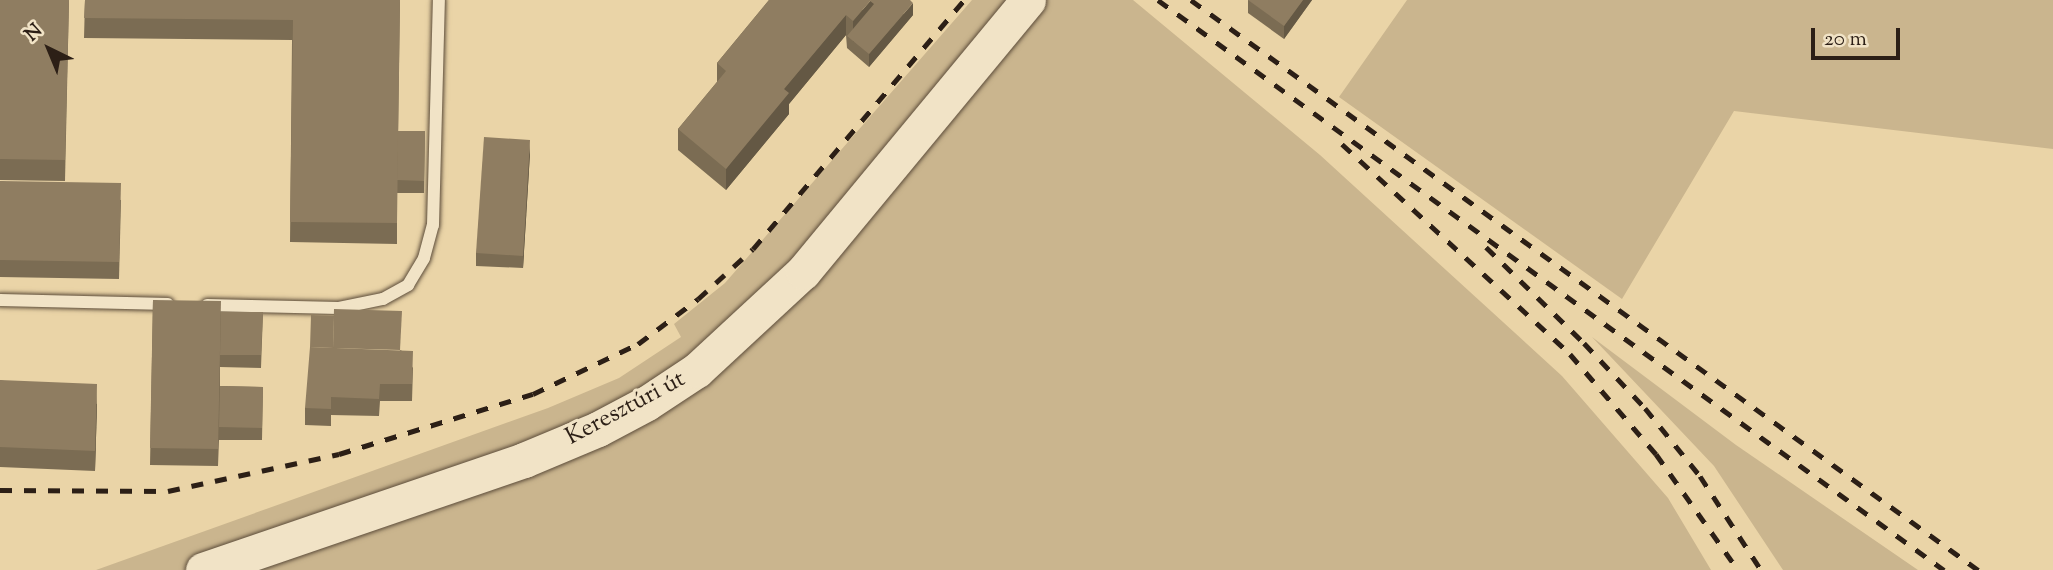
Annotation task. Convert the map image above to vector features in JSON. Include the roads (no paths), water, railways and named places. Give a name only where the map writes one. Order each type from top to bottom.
[{"type":"main road","name":"Keresztúri út","points":[[203,570],[524,460],[598,429],[647,403],[697,370],[803,272],[1028,0]]},
{"type":"lane","points":[[0,300],[339,309],[383,299],[408,285],[424,258],[433,225],[439,0]]},
{"type":"railway","points":[[0,490],[168,491],[339,454],[533,394],[638,344],[698,299],[753,249],[964,0]]},
{"type":"railway","points":[[1158,0],[1944,570]]},
{"type":"railway","points":[[1191,0],[1978,570]]},
{"type":"railway","points":[[1342,144],[1570,354],[1656,454],[1738,570]]},
{"type":"railway","points":[[1486,247],[1584,343],[1645,408],[1700,476],[1761,570]]}]
